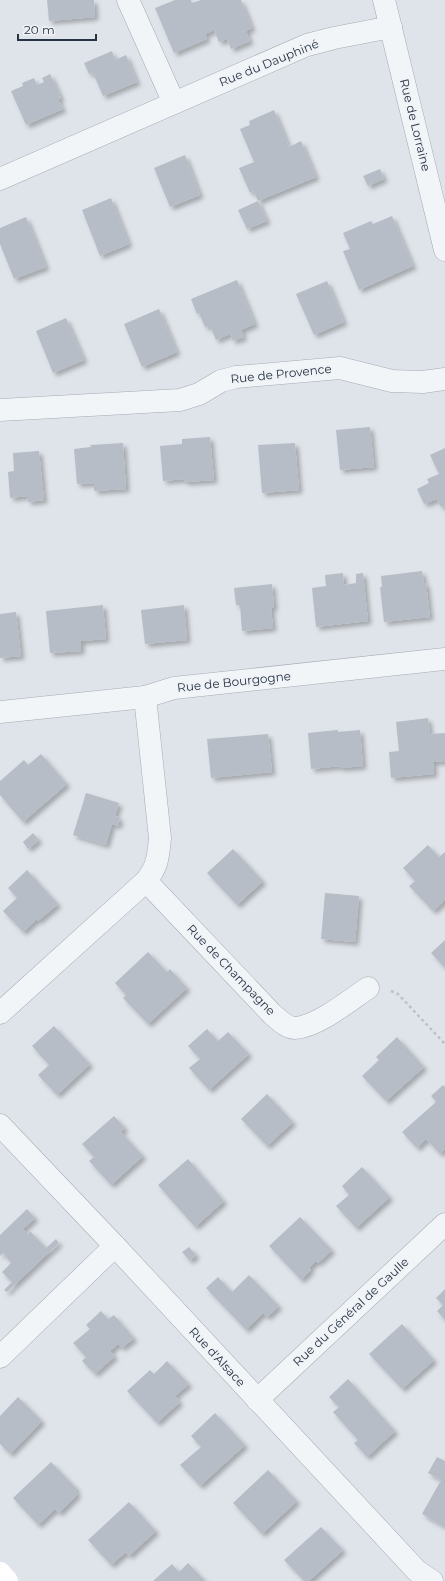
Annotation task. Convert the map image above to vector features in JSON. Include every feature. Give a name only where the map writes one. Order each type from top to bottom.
[{"type":"main road","points":[[0,1573],[7,1581]]},
{"type":"street","points":[[128,0],[174,103]]},
{"type":"street","name":"Rue de Lorraine","points":[[384,0],[445,250]]},
{"type":"street","name":"Rue du Dauphiné","points":[[0,179],[307,45],[391,27]]},
{"type":"street","name":"Rue de Provence","points":[[0,410],[180,400],[199,394],[220,382],[236,377],[340,368],[392,381],[423,382],[445,379]]},
{"type":"street","name":"Rue de Bourgogne","points":[[0,712],[145,697],[174,688],[445,659]]},
{"type":"street","points":[[0,1013],[146,881],[154,870],[158,858],[160,838],[145,697]]},
{"type":"street","name":"Rue de Champagne","points":[[146,881],[272,1014],[284,1024],[294,1028],[319,1020],[368,988]]},
{"type":"street","points":[[0,1125],[115,1246],[0,1357]]},
{"type":"street","name":"Rue du Général de Gaulle","points":[[257,1400],[445,1224]]},
{"type":"street","name":"Rue d'Alsace","points":[[115,1246],[417,1571],[432,1581]]},
{"type":"path","points":[[368,988],[388,989],[398,994],[445,1044]]},
{"type":"building","points":[[47,0],[94,0],[95,17],[49,21]]},
{"type":"building","points":[[175,0],[191,0],[192,3],[201,0],[241,0],[252,28],[246,31],[250,41],[231,49],[227,39],[219,42],[214,30],[205,34],[207,39],[174,53],[155,8]]},
{"type":"building","points":[[112,51],[115,60],[126,55],[137,82],[103,96],[93,73],[89,74],[84,63]]},
{"type":"building","points":[[50,74],[61,98],[58,99],[63,109],[26,125],[11,91],[23,86],[22,83],[34,78],[37,85],[44,82],[42,78]]},
{"type":"building","points":[[274,110],[289,147],[301,141],[316,177],[258,201],[254,191],[250,193],[239,168],[254,162],[240,129],[250,125],[249,121]]},
{"type":"building","points":[[185,155],[200,195],[170,207],[154,168]]},
{"type":"building","points":[[380,169],[384,179],[368,186],[363,176]]},
{"type":"building","points":[[111,198],[129,244],[100,256],[82,210]]},
{"type":"building","points":[[258,201],[267,221],[247,229],[238,210]]},
{"type":"building","points":[[392,216],[413,266],[359,290],[343,251],[350,249],[343,233],[371,221],[373,224]]},
{"type":"building","points":[[26,217],[46,267],[14,279],[0,244],[0,228]]},
{"type":"building","points":[[237,280],[255,324],[241,330],[244,337],[233,341],[230,334],[216,340],[210,326],[205,327],[199,313],[197,314],[191,299]]},
{"type":"building","points":[[327,281],[344,322],[314,335],[296,294]]},
{"type":"building","points":[[159,309],[177,352],[142,367],[124,324]]},
{"type":"building","points":[[66,318],[84,360],[53,373],[36,331]]},
{"type":"building","points":[[370,427],[374,467],[340,470],[336,430]]},
{"type":"building","points":[[210,437],[214,480],[185,482],[184,479],[163,481],[160,446],[182,444],[182,439]]},
{"type":"building","points":[[123,443],[126,489],[94,491],[94,483],[77,484],[74,449],[91,447],[90,445]]},
{"type":"building","points":[[295,443],[299,490],[262,493],[258,445]]},
{"type":"building","points":[[445,448],[445,506],[441,507],[437,499],[424,504],[417,489],[429,483],[427,479],[439,474],[430,455]]},
{"type":"building","points":[[39,451],[44,500],[28,502],[27,496],[10,498],[8,472],[14,471],[13,453]]},
{"type":"building","points":[[422,571],[424,583],[426,583],[430,617],[384,622],[380,587],[382,587],[381,576]]},
{"type":"building","points":[[343,573],[344,585],[356,583],[356,574],[363,573],[368,621],[316,627],[312,588],[326,586],[325,575]]},
{"type":"building","points":[[272,584],[274,607],[271,608],[273,628],[242,631],[240,605],[236,605],[234,588]]},
{"type":"building","points":[[103,605],[106,639],[81,641],[81,651],[50,653],[46,611]]},
{"type":"building","points":[[184,605],[187,640],[145,644],[141,610]]},
{"type":"building","points":[[16,612],[21,656],[0,658],[0,614]]},
{"type":"building","points":[[428,718],[430,734],[445,733],[445,761],[433,762],[434,774],[391,778],[389,752],[399,751],[396,722]]},
{"type":"building","points":[[338,730],[338,732],[360,730],[363,766],[340,768],[340,766],[311,769],[308,733]]},
{"type":"building","points":[[268,734],[272,772],[211,778],[207,739]]},
{"type":"building","points":[[41,754],[67,784],[23,822],[0,795],[0,781],[24,760],[28,765]]},
{"type":"building","points":[[86,793],[119,803],[115,816],[120,818],[118,826],[112,824],[106,845],[73,835]]},
{"type":"building","points":[[33,833],[39,840],[28,849],[23,842]]},
{"type":"building","points":[[428,845],[439,857],[445,852],[445,900],[433,911],[409,886],[415,881],[403,868]]},
{"type":"building","points":[[233,849],[263,881],[237,905],[207,873]]},
{"type":"building","points":[[27,870],[58,904],[38,921],[37,919],[23,932],[3,911],[17,898],[8,888]]},
{"type":"building","points":[[325,893],[359,896],[355,942],[321,939]]},
{"type":"building","points":[[445,940],[445,968],[431,953]]},
{"type":"building","points":[[148,952],[167,972],[170,969],[187,988],[148,1024],[123,998],[126,995],[115,983]]},
{"type":"building","points":[[54,1026],[90,1064],[57,1095],[38,1075],[49,1065],[32,1046]]},
{"type":"building","points":[[207,1029],[218,1041],[228,1032],[249,1054],[209,1090],[189,1068],[200,1059],[188,1046]]},
{"type":"building","points":[[397,1037],[424,1067],[386,1101],[362,1076],[379,1060],[376,1057]]},
{"type":"building","points":[[443,1085],[445,1087],[445,1149],[440,1154],[426,1139],[417,1148],[402,1132],[436,1102],[431,1096]]},
{"type":"building","points":[[267,1094],[293,1122],[267,1146],[241,1119]]},
{"type":"building","points":[[114,1116],[125,1128],[121,1132],[143,1156],[111,1185],[89,1161],[94,1157],[82,1144]]},
{"type":"building","points":[[188,1159],[224,1201],[195,1227],[158,1185]]},
{"type":"building","points":[[362,1167],[390,1197],[356,1228],[336,1206],[349,1195],[342,1186]]},
{"type":"building","points":[[27,1209],[35,1218],[23,1229],[28,1234],[30,1231],[46,1248],[56,1239],[59,1243],[7,1292],[4,1290],[12,1282],[2,1272],[11,1263],[3,1253],[0,1256],[0,1235]]},
{"type":"building","points":[[300,1217],[332,1250],[318,1263],[316,1261],[309,1268],[311,1270],[301,1280],[269,1246]]},
{"type":"building","points":[[189,1247],[196,1255],[190,1261],[182,1252]]},
{"type":"building","points":[[249,1275],[279,1306],[267,1317],[263,1313],[246,1330],[206,1288],[218,1277],[232,1292]]},
{"type":"building","points":[[445,1289],[445,1320],[437,1311],[443,1305],[436,1298]]},
{"type":"building","points":[[101,1311],[108,1319],[114,1315],[134,1338],[122,1348],[118,1344],[110,1351],[115,1356],[95,1374],[82,1361],[86,1357],[73,1343],[90,1329],[86,1325]]},
{"type":"building","points":[[402,1324],[434,1360],[402,1389],[369,1354]]},
{"type":"building","points":[[167,1361],[189,1384],[175,1396],[180,1402],[157,1423],[127,1391],[150,1370],[154,1374]]},
{"type":"building","points":[[348,1379],[395,1431],[367,1457],[354,1443],[358,1440],[333,1412],[339,1407],[329,1397]]},
{"type":"building","points":[[18,1397],[42,1421],[10,1454],[0,1444],[0,1416]]},
{"type":"building","points":[[215,1413],[245,1445],[200,1486],[180,1465],[201,1447],[191,1436]]},
{"type":"building","points":[[437,1457],[445,1461],[445,1527],[422,1514],[441,1480],[428,1473]]},
{"type":"building","points":[[51,1462],[77,1489],[75,1491],[78,1494],[59,1513],[55,1509],[38,1525],[13,1498]]},
{"type":"building","points":[[268,1470],[297,1501],[262,1534],[233,1503]]},
{"type":"building","points":[[129,1502],[156,1531],[129,1556],[126,1552],[111,1565],[88,1540]]},
{"type":"building","points":[[321,1527],[343,1550],[309,1581],[304,1581],[284,1560]]},
{"type":"building","points":[[188,1563],[205,1581],[153,1581],[172,1564],[179,1572]]}]
